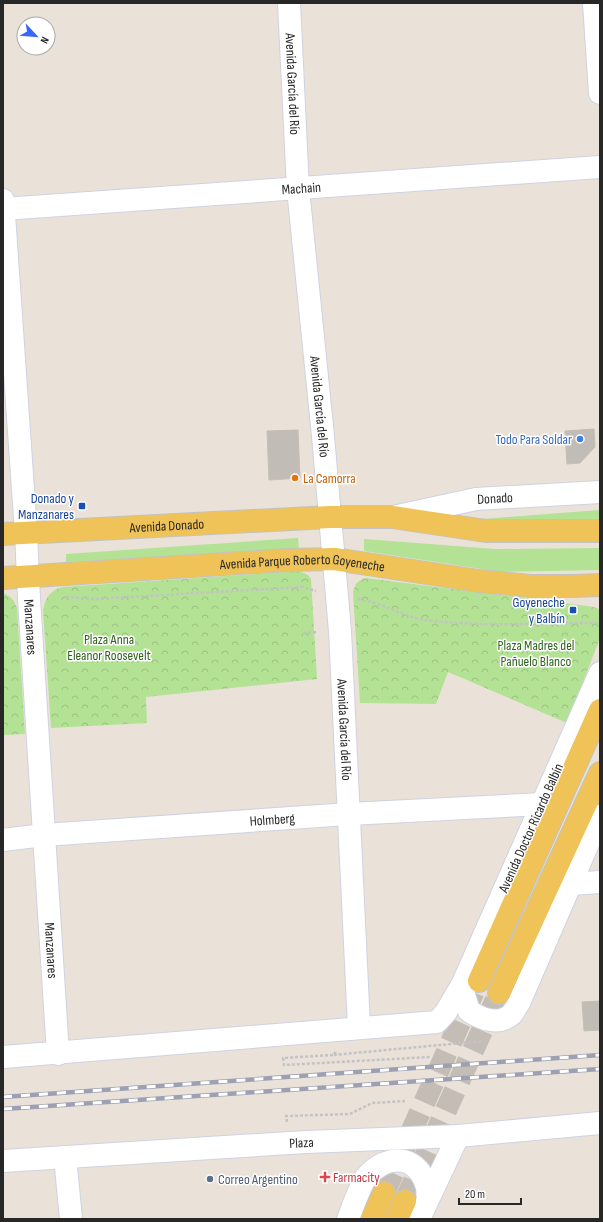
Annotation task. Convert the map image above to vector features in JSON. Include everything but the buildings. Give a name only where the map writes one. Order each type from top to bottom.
[{"type":"main road","points":[[330,517],[392,517],[486,531],[600,531]]},
{"type":"main road","name":"Avenida Donado","points":[[3,534],[330,517]]},
{"type":"main road","name":"Avenida Parque Roberto Goyeneche","points":[[3,578],[288,560],[334,559],[479,581],[530,586],[600,585]]},
{"type":"main road","points":[[471,982],[600,710]]},
{"type":"main road","points":[[500,993],[600,773]]},
{"type":"main road","points":[[372,1219],[384,1193]]},
{"type":"street","name":"Avenida García del Río","points":[[289,3],[298,189],[340,631],[359,1027]]},
{"type":"street","points":[[594,3],[600,93]]},
{"type":"street","name":"Machain","points":[[3,206],[298,189],[600,168]]},
{"type":"street","name":"Manzanares","points":[[3,206],[29,576],[58,1054]]},
{"type":"street","name":"Donado","points":[[392,517],[476,499],[600,492]]},
{"type":"street","name":"Avenida Doctor Ricardo Balbín","points":[[359,1027],[437,1022],[471,982],[542,804],[600,672]]},
{"type":"street","name":"Holmberg","points":[[3,840],[44,835],[349,814],[542,804]]},
{"type":"street","points":[[471,982],[464,995],[469,1011],[480,1018],[498,1021],[511,1014],[519,1003],[600,816]]},
{"type":"street","points":[[570,884],[600,882]]},
{"type":"street","points":[[3,1057],[58,1054],[359,1027]]},
{"type":"street","name":"Plaza","points":[[3,1161],[306,1142],[458,1136],[600,1123]]},
{"type":"street","points":[[419,1219],[458,1136]]},
{"type":"street","points":[[344,1141],[356,1146],[363,1157],[366,1178]]},
{"type":"street","points":[[65,1157],[71,1219]]},
{"type":"street","points":[[348,1219],[366,1178],[377,1167],[392,1160],[409,1162],[419,1172],[426,1184],[428,1199]]},
{"type":"path","points":[[64,597],[95,598],[302,587],[337,596],[372,602],[405,615],[424,620],[466,623],[518,624],[600,623]]},
{"type":"path","points":[[333,1055],[283,1058],[284,1065],[430,1057]]},
{"type":"path","points":[[287,1124],[286,1116],[350,1114],[372,1103],[405,1101]]},
{"type":"green space","points":[[600,510],[600,521],[495,523],[482,519]]},
{"type":"green space","points":[[298,538],[299,550],[66,562],[66,554]]},
{"type":"green space","points":[[364,539],[495,549],[600,548],[600,570],[501,572],[364,551]]},
{"type":"green space","name":"Plaza Anna Eleanor Roosevelt","points":[[299,571],[308,575],[311,579],[317,679],[146,697],[147,723],[51,728],[43,610],[47,598],[55,590],[63,587]]},
{"type":"green space","name":"Plaza Madres del Pañuelo Blanco","points":[[366,578],[595,607],[600,610],[600,638],[567,723],[448,672],[436,704],[360,703],[353,592],[357,583]]},
{"type":"green space","points":[[3,593],[12,599],[17,608],[25,734],[3,735]]},
{"type":"tunnel","points":[[384,1193],[474,991]]},
{"type":"tunnel","points":[[405,1201],[499,993]]},
{"type":"railway","points":[[3,1097],[600,1055]]},
{"type":"railway","points":[[3,1109],[600,1069]]},
{"type":"place","name":"Todo Para Soldar","points":[[580,439]]},
{"type":"place","name":"La Camorra","points":[[295,478]]},
{"type":"place","name":"Donado y Manzanares","points":[[82,506]]},
{"type":"place","name":"Goyeneche y Balbín","points":[[573,610]]},
{"type":"place","name":"Farmacity","points":[[325,1177]]},
{"type":"place","name":"Correo Argentino","points":[[210,1179]]}]
